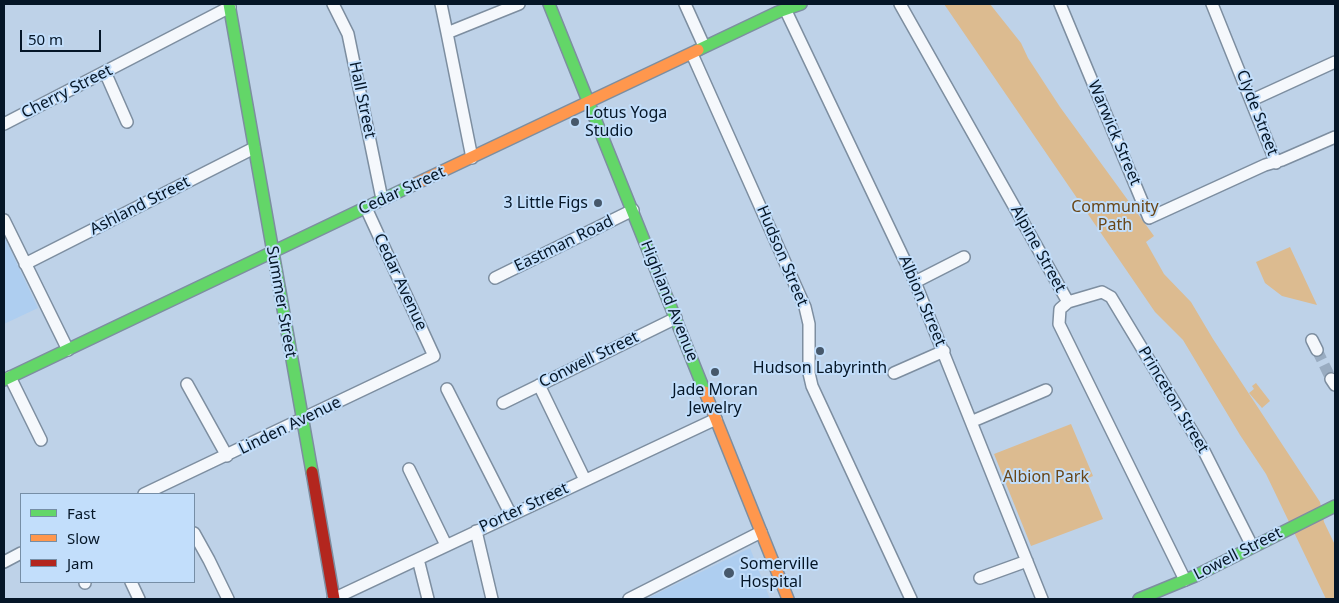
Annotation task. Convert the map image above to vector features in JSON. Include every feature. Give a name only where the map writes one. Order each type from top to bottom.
[{"type":"main road","name":"Highland Avenue","points":[[549,4],[788,599]]},
{"type":"main road","name":"Cedar Street","points":[[7,378],[472,158],[589,100],[692,54],[704,46],[778,12],[786,11],[801,4]]},
{"type":"main road","name":"Summer Street","points":[[232,5],[254,148],[333,599]]},
{"type":"main road","name":"Lowell Street","points":[[1146,598],[1333,507]]},
{"type":"street","name":"Hall Street","points":[[333,4],[348,34],[382,200]]},
{"type":"street","points":[[441,4],[472,158]]},
{"type":"street","points":[[447,33],[519,4]]},
{"type":"street","points":[[685,4],[704,46]]},
{"type":"street","name":"Alpine Street","points":[[900,4],[1068,302],[1060,309],[1059,324],[1185,580]]},
{"type":"street","name":"Warwick Street","points":[[1060,4],[1149,218],[1265,165],[1276,163]]},
{"type":"street","name":"Clyde Street","points":[[1212,4],[1276,163],[1335,137]]},
{"type":"street","name":"Cherry Street","points":[[4,124],[232,5]]},
{"type":"street","name":"Albion Street","points":[[786,11],[915,282],[973,421],[1042,599]]},
{"type":"street","name":"Hudson Street","points":[[692,54],[805,307],[809,324],[809,374],[812,386],[911,599]]},
{"type":"street","points":[[1252,100],[1335,62]]},
{"type":"street","points":[[105,72],[127,122]]},
{"type":"street","name":"Ashland Street","points":[[25,264],[254,148]]},
{"type":"street","name":"Cedar Avenue","points":[[366,208],[434,356]]},
{"type":"street","name":"Eastman Road","points":[[495,278],[633,210]]},
{"type":"street","points":[[4,220],[68,350]]},
{"type":"street","points":[[915,282],[964,257]]},
{"type":"street","name":"Princeton Street","points":[[1068,302],[1102,292],[1111,297],[1204,451],[1252,546]]},
{"type":"street","name":"Conwell Street","points":[[503,402],[676,318]]},
{"type":"street","points":[[894,373],[944,351]]},
{"type":"street","name":"Linden Avenue","points":[[149,493],[168,489],[227,456],[434,356]]},
{"type":"street","points":[[7,378],[41,440]]},
{"type":"street","points":[[187,384],[227,456]]},
{"type":"street","points":[[540,385],[585,480]]},
{"type":"street","points":[[447,389],[511,515]]},
{"type":"street","points":[[973,421],[1046,390]]},
{"type":"street","name":"Porter Street","points":[[333,599],[716,419]]},
{"type":"street","points":[[409,468],[429,506],[446,545]]},
{"type":"street","points":[[476,531],[492,599]]},
{"type":"street","points":[[629,599],[761,532]]},
{"type":"street","points":[[195,535],[210,560],[228,599]]},
{"type":"street","points":[[4,562],[20,554]]},
{"type":"street","points":[[418,559],[428,599]]},
{"type":"street","points":[[980,578],[1027,561]]},
{"type":"street","points":[[131,583],[139,599]]},
{"type":"shaded area","points":[[4,236],[38,308],[4,324]]},
{"type":"shaded area","name":"Somerville Hospital","points":[[750,548],[770,599],[646,599]]},
{"type":"green space","name":"Community Path","points":[[944,4],[990,4],[1021,43],[1028,58],[1060,107],[1154,236],[1146,242],[1164,274],[1191,302],[1213,339],[1320,502],[1324,522],[1335,545],[1335,599],[1326,599],[1266,474],[1240,435],[1183,340],[1155,312]]},
{"type":"green space","points":[[1290,247],[1317,305],[1282,296],[1265,283],[1256,262]]},
{"type":"green space","points":[[1256,383],[1270,401],[1262,408],[1249,393],[1254,389],[1252,386]]},
{"type":"green space","name":"Albion Park","points":[[1071,424],[1093,476],[1086,479],[1103,519],[1031,546],[994,454]]},
{"type":"tunnel","points":[[1317,350],[1331,379]]},
{"type":"traffic: fast","points":[[229,4],[312,472]]},
{"type":"traffic: fast","points":[[549,4],[705,392]]},
{"type":"traffic: fast","points":[[698,50],[778,12],[801,4]]},
{"type":"traffic: fast","points":[[4,380],[413,185]]},
{"type":"traffic: fast","points":[[1139,599],[1195,576],[1335,506]]},
{"type":"traffic: slow","points":[[413,185],[698,50]]},
{"type":"traffic: slow","points":[[705,392],[788,599]]},
{"type":"traffic: jam","points":[[312,472],[334,599]]},
{"type":"place","name":"Lotus Yoga Studio","points":[[575,122]]},
{"type":"place","name":"3 Little Figs","points":[[598,203]]},
{"type":"place","name":"Hudson Labyrinth","points":[[820,351]]},
{"type":"place","name":"Jade Moran Jewelry","points":[[715,372]]},
{"type":"place","name":"Somerville Hospital","points":[[729,573]]}]
